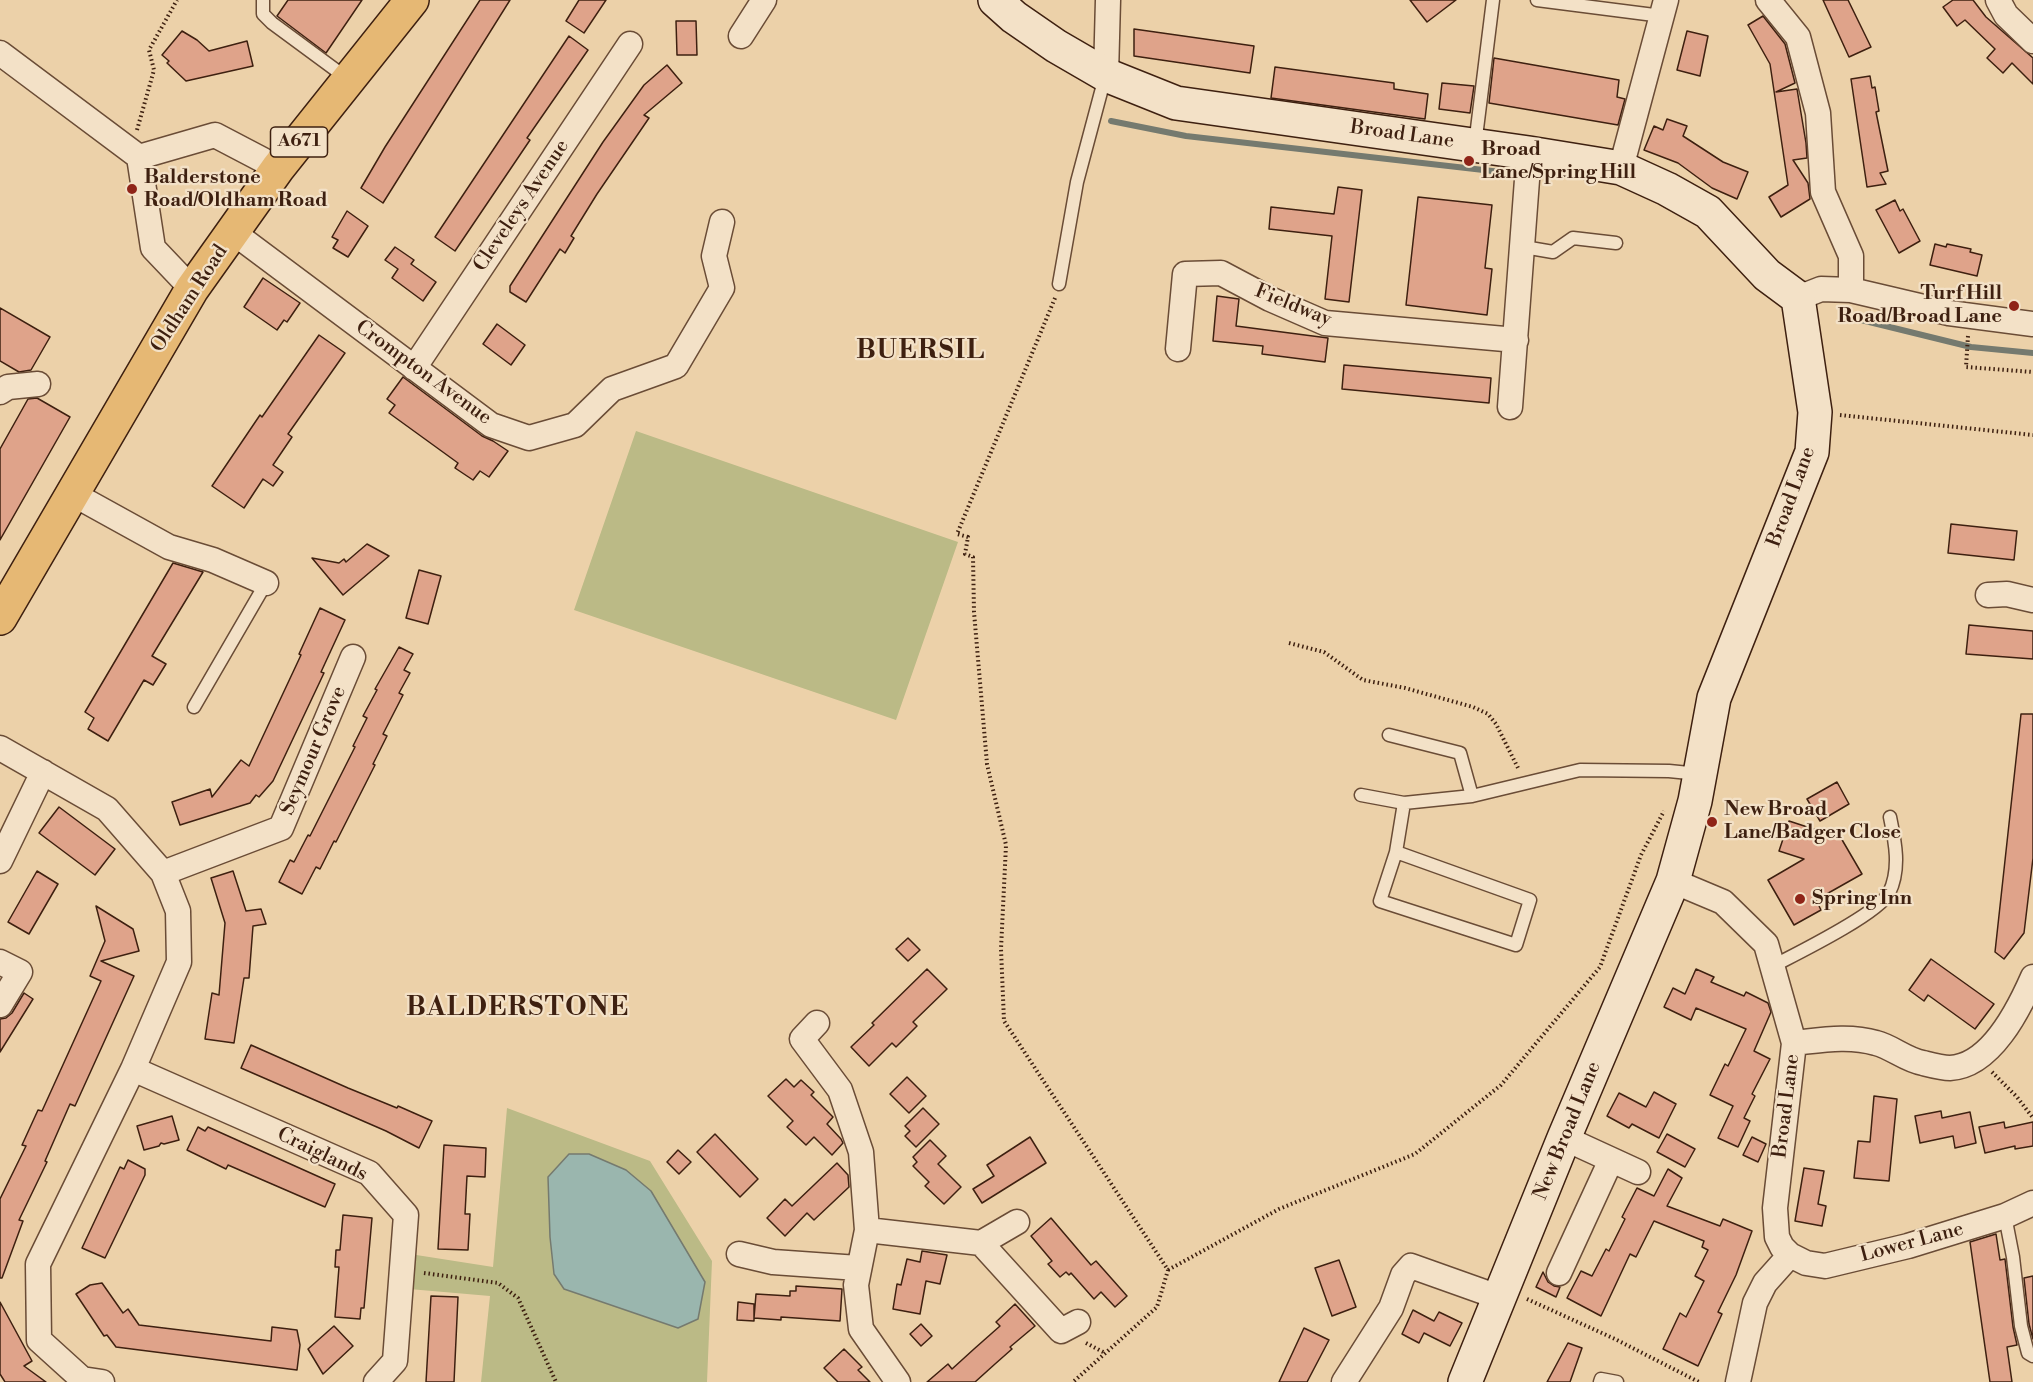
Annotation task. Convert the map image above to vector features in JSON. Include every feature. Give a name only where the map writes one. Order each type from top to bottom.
[{"type":"main road","name":"Oldham Road","points":[[0,618],[192,289],[278,168],[412,0]]},
{"type":"main road","name":"Broad Lane","points":[[995,0],[1014,17],[1056,46],[1106,75],[1176,103],[1622,168],[1667,189],[1708,212],[1767,275],[1798,298],[1815,412],[1812,452],[1714,698],[1697,787],[1673,881]]},
{"type":"main road","name":"New Broad Lane","points":[[1465,1382],[1564,1138],[1673,881]]},
{"type":"street","points":[[741,36],[764,0]]},
{"type":"street","points":[[1106,75],[1108,0]]},
{"type":"street","points":[[1768,0],[1798,37],[1818,113],[1823,192],[1851,256],[1851,290]]},
{"type":"street","points":[[1998,0],[2007,15],[2033,41]]},
{"type":"street","points":[[1622,168],[1664,8]]},
{"type":"street","name":"Cleveleys Avenue","points":[[414,368],[630,44]]},
{"type":"street","points":[[0,54],[136,155],[153,248],[192,289]]},
{"type":"street","points":[[136,155],[215,135],[278,168]]},
{"type":"street","points":[[1510,407],[1524,247],[1529,153]]},
{"type":"street","name":"Crompton Avenue","points":[[234,233],[491,425],[529,438],[574,425],[612,389],[676,366],[722,288],[714,256],[722,222]]},
{"type":"street","name":"Fieldway","points":[[1179,349],[1185,274],[1221,273],[1270,299],[1325,323],[1516,340]]},
{"type":"street","points":[[1798,298],[1821,289],[1851,290],[1949,313],[2033,324]]},
{"type":"street","points":[[0,392],[8,387],[38,384]]},
{"type":"street","points":[[73,494],[169,547],[213,560],[266,583]]},
{"type":"street","points":[[1988,595],[2007,594],[2033,600]]},
{"type":"street","name":"Seymour Grove","points":[[163,873],[281,828],[353,657]]},
{"type":"street","points":[[0,748],[107,809],[163,873],[178,910],[179,962],[133,1069],[38,1264],[39,1340],[82,1379],[102,1382]]},
{"type":"street","points":[[0,861],[43,772]]},
{"type":"street","name":"Broad Lane","points":[[1673,881],[1723,902],[1766,944],[1773,966],[1794,1043],[1775,1208],[1777,1237],[1782,1247],[1790,1255]]},
{"type":"street","points":[[0,962],[20,972],[0,1005]]},
{"type":"street","points":[[1794,1043],[1841,1038],[1877,1043],[1920,1063],[1950,1068],[1968,1063],[1988,1050],[2006,1026],[2033,977]]},
{"type":"street","points":[[817,1023],[802,1039],[840,1090],[861,1152],[867,1230],[856,1285],[861,1329],[898,1382]]},
{"type":"street","name":"Craiglands","points":[[133,1069],[369,1173],[406,1215],[395,1360],[376,1382]]},
{"type":"street","points":[[1564,1138],[1638,1172]]},
{"type":"street","points":[[1559,1273],[1611,1160]]},
{"type":"street","name":"Lower Lane","points":[[1790,1255],[1806,1263],[1825,1266],[1908,1246],[2005,1216],[2033,1203]]},
{"type":"street","points":[[867,1230],[981,1243],[1017,1221]]},
{"type":"street","points":[[981,1243],[1065,1332]]},
{"type":"street","points":[[739,1254],[773,1262],[858,1268]]},
{"type":"street","points":[[1738,1382],[1755,1303],[1765,1283],[1790,1255]]},
{"type":"street","points":[[1344,1382],[1391,1308],[1402,1275],[1410,1266],[1502,1293]]},
{"type":"lane","points":[[264,0],[264,14],[272,23],[349,79]]},
{"type":"lane","points":[[1475,146],[1493,0]]},
{"type":"lane","points":[[1537,0],[1664,8]]},
{"type":"lane","points":[[1059,284],[1077,182],[1106,75]]},
{"type":"lane","points":[[1524,247],[1553,252],[1573,238],[1616,243]]},
{"type":"lane","points":[[194,707],[266,583]]},
{"type":"lane","points":[[1389,735],[1460,753],[1472,796]]},
{"type":"lane","points":[[1361,795],[1404,803],[1472,796],[1580,770],[1669,771],[1697,787]]},
{"type":"lane","points":[[1396,852],[1530,900],[1516,945],[1380,901],[1396,852],[1404,803]]},
{"type":"lane","points":[[1773,966],[1850,924],[1867,913],[1888,894],[1897,847],[1890,817]]},
{"type":"lane","points":[[2005,1216],[2013,1257],[2021,1326],[2028,1353],[2033,1356]]},
{"type":"lane","points":[[1600,1382],[1601,1378],[1617,1382]]},
{"type":"path","points":[[136,155],[154,70],[149,50],[177,0]]},
{"type":"path","points":[[1059,284],[957,534],[968,537],[965,554],[973,557],[974,612],[987,764],[1006,845],[1001,949],[1004,1021],[1168,1270]]},
{"type":"path","points":[[1968,339],[1966,367],[2033,372]]},
{"type":"path","points":[[1815,412],[2033,435]]},
{"type":"path","points":[[1289,643],[1324,652],[1363,680],[1417,691],[1473,707],[1488,714],[1496,724],[1527,783]]},
{"type":"path","points":[[1073,1382],[1157,1307],[1168,1270],[1279,1209],[1415,1154],[1502,1085],[1600,967],[1641,855],[1662,812],[1697,787]]},
{"type":"path","points":[[1976,1058],[2011,1091],[2033,1118]]},
{"type":"path","points":[[402,1269],[498,1283],[518,1299],[556,1382]]},
{"type":"path","points":[[1502,1293],[1615,1339],[1699,1382]]},
{"type":"shaded area","points":[[636,431],[958,542],[896,720],[574,610]]},
{"type":"shaded area","points":[[507,1108],[650,1161],[712,1261],[707,1382],[481,1382],[490,1296],[409,1289],[410,1254],[493,1267]]},
{"type":"water","points":[[569,1154],[589,1154],[626,1170],[651,1191],[705,1282],[698,1319],[678,1328],[564,1289],[554,1274],[548,1177]]},
{"type":"building","points":[[288,0],[362,0],[326,53],[277,16]]},
{"type":"building","points":[[480,0],[510,0],[383,203],[361,188]]},
{"type":"building","points":[[579,0],[606,0],[584,33],[566,21]]},
{"type":"building","points":[[1410,0],[1456,0],[1427,22]]},
{"type":"building","points":[[1823,0],[1848,0],[1871,47],[1849,57]]},
{"type":"building","points":[[1953,0],[1973,0],[1986,17],[2033,58],[2033,84],[2012,63],[2003,73],[1987,58],[1995,49],[1965,20],[1957,26],[1943,7]]},
{"type":"building","points":[[1763,16],[1785,44],[1795,83],[1776,92],[1797,89],[1806,143],[1807,158],[1793,160],[1808,183],[1810,199],[1781,217],[1769,197],[1788,185],[1770,64],[1748,25]]},
{"type":"building","points":[[676,21],[696,21],[697,55],[677,55]]},
{"type":"building","points":[[1134,29],[1254,46],[1250,73],[1134,56]]},
{"type":"building","points":[[182,31],[209,51],[247,41],[253,66],[186,81],[162,55]]},
{"type":"building","points":[[1687,31],[1708,36],[1700,76],[1677,70]]},
{"type":"building","points":[[569,36],[588,50],[527,138],[530,140],[455,251],[435,237]]},
{"type":"building","points":[[1494,58],[1619,80],[1617,97],[1625,99],[1618,125],[1489,103]]},
{"type":"building","points":[[667,65],[682,83],[644,115],[649,118],[597,194],[571,236],[574,238],[565,253],[560,249],[526,302],[510,292],[510,286],[603,142],[644,85]]},
{"type":"building","points":[[1275,67],[1394,83],[1394,89],[1428,94],[1425,119],[1271,98]]},
{"type":"building","points":[[1870,76],[1872,88],[1875,87],[1879,111],[1876,112],[1888,171],[1880,173],[1886,184],[1867,187],[1851,79]]},
{"type":"building","points":[[1442,83],[1474,86],[1470,113],[1439,109]]},
{"type":"building","points":[[1667,119],[1687,126],[1683,136],[1723,162],[1748,172],[1737,199],[1712,188],[1678,163],[1644,150],[1654,126],[1663,130]]},
{"type":"building","points":[[1338,187],[1362,190],[1349,302],[1325,299],[1332,236],[1269,229],[1271,207],[1334,214]]},
{"type":"building","points":[[1418,197],[1492,205],[1485,268],[1492,269],[1487,315],[1406,305]]},
{"type":"building","points":[[1895,200],[1900,211],[1903,209],[1920,241],[1899,253],[1876,210]]},
{"type":"building","points":[[347,211],[368,226],[348,257],[333,248],[338,240],[332,237]]},
{"type":"building","points":[[1935,244],[1971,249],[1970,252],[1982,255],[1977,276],[1930,265]]},
{"type":"building","points":[[395,247],[414,260],[411,264],[436,282],[423,301],[392,278],[398,269],[385,260]]},
{"type":"building","points":[[263,278],[300,303],[287,322],[284,320],[277,330],[244,307]]},
{"type":"building","points":[[1217,296],[1239,299],[1236,326],[1328,338],[1325,362],[1262,354],[1263,346],[1213,341]]},
{"type":"building","points":[[0,308],[50,337],[31,370],[19,372],[0,361]]},
{"type":"building","points":[[497,324],[525,345],[511,365],[483,344]]},
{"type":"building","points":[[319,335],[345,353],[288,434],[292,437],[273,465],[283,472],[273,486],[263,479],[244,508],[212,486],[260,415],[262,417]]},
{"type":"building","points":[[1344,365],[1491,378],[1489,403],[1342,389]]},
{"type":"building","points":[[403,377],[482,436],[508,451],[489,477],[480,471],[473,480],[455,468],[458,463],[389,413],[395,405],[387,399]]},
{"type":"building","points":[[37,398],[70,417],[0,540],[0,449],[28,399]]},
{"type":"building","points":[[1951,524],[2017,531],[2014,560],[1948,553]]},
{"type":"building","points":[[367,544],[389,556],[343,595],[312,558],[339,563],[344,559],[346,562]]},
{"type":"building","points":[[173,563],[203,572],[152,656],[166,664],[153,685],[144,680],[108,741],[88,729],[94,718],[85,712]]},
{"type":"building","points":[[419,570],[441,576],[428,624],[406,618]]},
{"type":"building","points":[[320,608],[345,620],[321,672],[324,673],[273,781],[259,797],[256,795],[250,803],[180,825],[172,802],[210,789],[212,797],[241,760],[249,766],[301,655],[299,654]]},
{"type":"building","points":[[1969,625],[2033,631],[2033,659],[1966,654]]},
{"type":"building","points":[[399,647],[413,654],[404,670],[410,673],[399,693],[403,695],[383,734],[387,736],[336,842],[334,841],[320,869],[316,867],[302,894],[279,882],[290,860],[294,862],[308,835],[310,836],[355,747],[353,746],[367,718],[363,716],[377,690],[375,689]]},
{"type":"building","points":[[2021,714],[2033,714],[2033,858],[2024,933],[2004,959],[1995,952]]},
{"type":"building","points":[[1837,782],[1849,804],[1820,821],[1807,799]]},
{"type":"building","points":[[59,807],[115,849],[95,875],[39,833]]},
{"type":"building","points":[[1789,821],[1841,838],[1862,874],[1816,900],[1821,910],[1794,925],[1768,880],[1804,859],[1779,851]]},
{"type":"building","points":[[37,871],[58,884],[29,934],[8,922]]},
{"type":"building","points":[[233,871],[246,911],[261,909],[266,924],[253,926],[249,978],[244,978],[234,1043],[205,1039],[212,993],[219,995],[225,923],[211,878]]},
{"type":"building","points":[[96,906],[133,929],[139,951],[101,961],[134,976],[75,1106],[70,1104],[45,1161],[47,1162],[19,1220],[23,1221],[2,1278],[0,1278],[0,1199],[26,1146],[22,1145],[38,1110],[42,1111],[101,981],[90,976],[105,941]]},
{"type":"building","points":[[908,938],[920,950],[908,961],[896,949]]},
{"type":"building","points":[[1931,959],[1994,1004],[1975,1029],[1928,995],[1924,1001],[1909,990]]},
{"type":"building","points":[[927,969],[947,989],[913,1022],[917,1026],[896,1047],[892,1043],[869,1066],[851,1047]]},
{"type":"building","points":[[1696,969],[1714,977],[1711,982],[1744,996],[1746,992],[1768,1003],[1771,1012],[1754,1051],[1770,1059],[1752,1094],[1755,1096],[1744,1118],[1750,1121],[1738,1147],[1718,1138],[1733,1106],[1710,1095],[1725,1064],[1728,1066],[1746,1029],[1696,1008],[1691,1020],[1664,1007],[1673,988],[1685,994]]},
{"type":"building","points":[[24,993],[33,999],[0,1052],[0,1019],[12,1013]]},
{"type":"building","points":[[251,1045],[348,1088],[432,1121],[419,1148],[386,1131],[241,1068]]},
{"type":"building","points":[[907,1077],[926,1096],[909,1113],[890,1094]]},
{"type":"building","points":[[786,1079],[794,1087],[801,1080],[814,1092],[811,1095],[833,1117],[827,1124],[843,1143],[832,1155],[814,1137],[806,1145],[787,1127],[793,1121],[768,1096]]},
{"type":"building","points":[[1654,1092],[1676,1104],[1659,1138],[1632,1124],[1629,1128],[1607,1116],[1619,1093],[1646,1107]]},
{"type":"building","points":[[1874,1096],[1897,1099],[1889,1181],[1854,1178],[1858,1141],[1870,1142]]},
{"type":"building","points":[[923,1108],[939,1124],[916,1147],[905,1136],[910,1131],[905,1126]]},
{"type":"building","points":[[1941,1111],[1942,1118],[1970,1112],[1976,1143],[1955,1148],[1953,1136],[1920,1143],[1915,1116]]},
{"type":"building","points":[[172,1116],[179,1140],[161,1143],[159,1146],[144,1150],[137,1126]]},
{"type":"building","points":[[2004,1122],[2005,1128],[2033,1122],[2033,1146],[2015,1149],[2015,1146],[1985,1153],[1979,1127]]},
{"type":"building","points":[[198,1127],[205,1131],[208,1127],[335,1184],[325,1207],[228,1165],[226,1169],[187,1150]]},
{"type":"building","points":[[715,1134],[758,1179],[740,1197],[697,1152]]},
{"type":"building","points":[[1667,1134],[1695,1149],[1685,1167],[1657,1152]]},
{"type":"building","points":[[1030,1137],[1046,1163],[982,1203],[973,1189],[994,1176],[987,1165]]},
{"type":"building","points":[[1752,1137],[1766,1144],[1758,1162],[1743,1155]]},
{"type":"building","points":[[930,1140],[946,1156],[938,1164],[961,1187],[944,1204],[925,1186],[929,1182],[913,1166],[917,1162],[913,1157]]},
{"type":"building","points":[[444,1145],[486,1148],[485,1177],[467,1176],[465,1214],[470,1214],[468,1250],[438,1249]]},
{"type":"building","points":[[678,1150],[691,1162],[679,1174],[667,1162]]},
{"type":"building","points":[[128,1160],[145,1169],[145,1175],[105,1258],[82,1248],[120,1167],[124,1169]]},
{"type":"building","points":[[837,1163],[848,1175],[849,1187],[814,1220],[807,1213],[785,1236],[767,1218],[785,1199],[792,1206]]},
{"type":"building","points":[[1804,1168],[1824,1171],[1818,1204],[1826,1206],[1822,1226],[1795,1221]]},
{"type":"building","points":[[1668,1169],[1682,1178],[1667,1206],[1720,1226],[1723,1219],[1752,1231],[1736,1275],[1718,1312],[1722,1314],[1698,1366],[1663,1349],[1680,1313],[1686,1317],[1704,1281],[1695,1276],[1708,1250],[1702,1247],[1704,1241],[1654,1221],[1636,1257],[1630,1254],[1601,1316],[1567,1298],[1581,1271],[1592,1276],[1606,1249],[1609,1251],[1625,1219],[1622,1217],[1637,1188],[1654,1196]]},
{"type":"building","points":[[343,1215],[372,1218],[364,1308],[361,1308],[360,1319],[335,1317],[339,1267],[335,1267],[336,1250],[340,1250]]},
{"type":"building","points":[[1051,1218],[1091,1265],[1096,1261],[1127,1296],[1115,1307],[1101,1292],[1094,1299],[1071,1273],[1069,1275],[1066,1272],[1060,1277],[1048,1264],[1052,1261],[1031,1236]]},
{"type":"building","points":[[1996,1234],[2000,1260],[2005,1259],[2017,1345],[2007,1347],[2012,1382],[1990,1382],[1970,1242]]},
{"type":"building","points":[[922,1251],[947,1255],[940,1284],[926,1281],[920,1314],[893,1309],[897,1284],[901,1285],[907,1259],[920,1262]]},
{"type":"building","points":[[1339,1260],[1356,1307],[1332,1316],[1315,1268]]},
{"type":"building","points":[[1543,1272],[1548,1282],[1560,1287],[1556,1297],[1536,1287]]},
{"type":"building","points":[[2033,1276],[2033,1339],[2024,1278]]},
{"type":"building","points":[[102,1283],[123,1313],[128,1309],[139,1325],[271,1341],[272,1327],[297,1330],[300,1345],[297,1370],[116,1347],[107,1335],[104,1336],[76,1294],[90,1285]]},
{"type":"building","points":[[796,1286],[842,1289],[840,1321],[781,1317],[781,1320],[754,1318],[756,1294],[790,1296],[790,1291],[796,1291]]},
{"type":"building","points":[[431,1296],[458,1297],[454,1382],[426,1382]]},
{"type":"building","points":[[0,1302],[32,1361],[24,1366],[46,1382],[5,1382],[0,1374]]},
{"type":"building","points":[[738,1302],[754,1304],[754,1321],[737,1320]]},
{"type":"building","points":[[1015,1304],[1035,1326],[975,1382],[927,1382],[948,1364],[952,1369],[1000,1326],[996,1322]]},
{"type":"building","points":[[1413,1310],[1434,1321],[1439,1312],[1462,1323],[1450,1346],[1424,1333],[1419,1343],[1402,1334]]},
{"type":"building","points":[[921,1324],[932,1336],[921,1346],[910,1334]]},
{"type":"building","points":[[334,1326],[353,1346],[323,1374],[308,1349]]},
{"type":"building","points":[[1304,1328],[1329,1340],[1307,1382],[1279,1382]]},
{"type":"building","points":[[1568,1343],[1582,1348],[1570,1382],[1547,1382]]},
{"type":"building","points":[[844,1349],[862,1367],[858,1370],[870,1382],[838,1382],[824,1368]]},
{"type":"waterway","points":[[1111,121],[1186,136],[1501,172]]},
{"type":"waterway","points":[[1853,318],[1971,347],[2033,353]]},
{"type":"place","name":"Broad Lane/Spring Hill","points":[[1469,161]]},
{"type":"place","name":"Balderstone Road/Oldham Road","points":[[132,189]]},
{"type":"place","name":"Turf Hill Road/Broad Lane","points":[[2014,306]]},
{"type":"place","name":"New Broad Lane/Badger Close","points":[[1712,822]]},
{"type":"place","name":"Spring Inn","points":[[1800,899]]},
{"type":"district","name":"BUERSIL","points":[[921,352]]},
{"type":"district","name":"BALDERSTONE","points":[[518,1009]]}]
